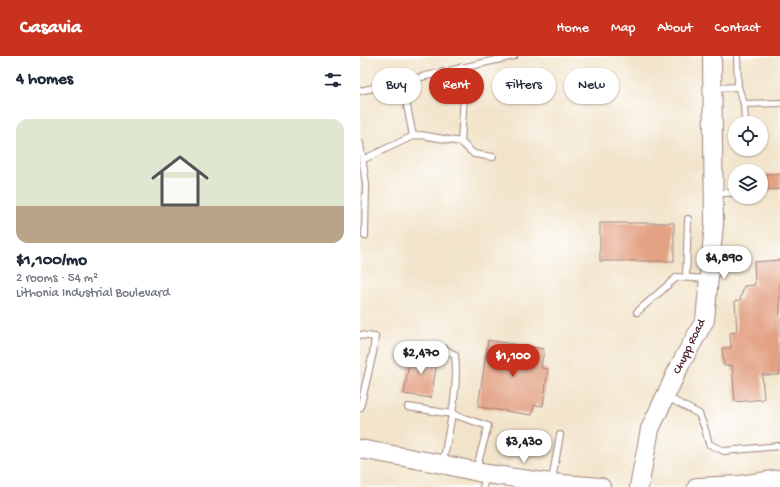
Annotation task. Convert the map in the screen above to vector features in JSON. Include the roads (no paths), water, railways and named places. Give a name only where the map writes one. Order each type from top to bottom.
[{"type":"street","name":"Chupp Road","points":[[639,487],[650,429],[681,363],[705,320],[714,224],[712,56]]},
{"type":"street","points":[[360,449],[442,464],[482,477],[602,487]]},
{"type":"street","points":[[697,487],[740,485],[780,479]]},
{"type":"lane","points":[[421,77],[514,56]]},
{"type":"lane","points":[[737,56],[738,87],[744,104],[745,116]]},
{"type":"lane","points":[[461,142],[465,81],[462,67]]},
{"type":"lane","points":[[713,88],[738,87]]},
{"type":"lane","points":[[360,91],[372,88]]},
{"type":"lane","points":[[744,104],[780,103]]},
{"type":"lane","points":[[407,104],[413,136]]},
{"type":"lane","points":[[362,160],[413,136],[421,135],[461,142],[474,154],[493,157]]},
{"type":"lane","points":[[360,142],[366,184],[365,236]]},
{"type":"lane","points":[[714,193],[728,193]]},
{"type":"lane","points":[[686,278],[688,219]]},
{"type":"lane","points":[[637,312],[677,277],[709,279]]},
{"type":"lane","points":[[360,335],[375,337],[373,353],[360,408]]},
{"type":"lane","points":[[426,346],[445,349],[455,355],[457,371],[452,414],[442,464]]},
{"type":"lane","points":[[665,397],[699,414],[709,444],[724,451],[780,446]]},
{"type":"lane","points":[[408,407],[452,414],[488,426],[482,477]]},
{"type":"lane","points":[[551,483],[560,435]]}]
